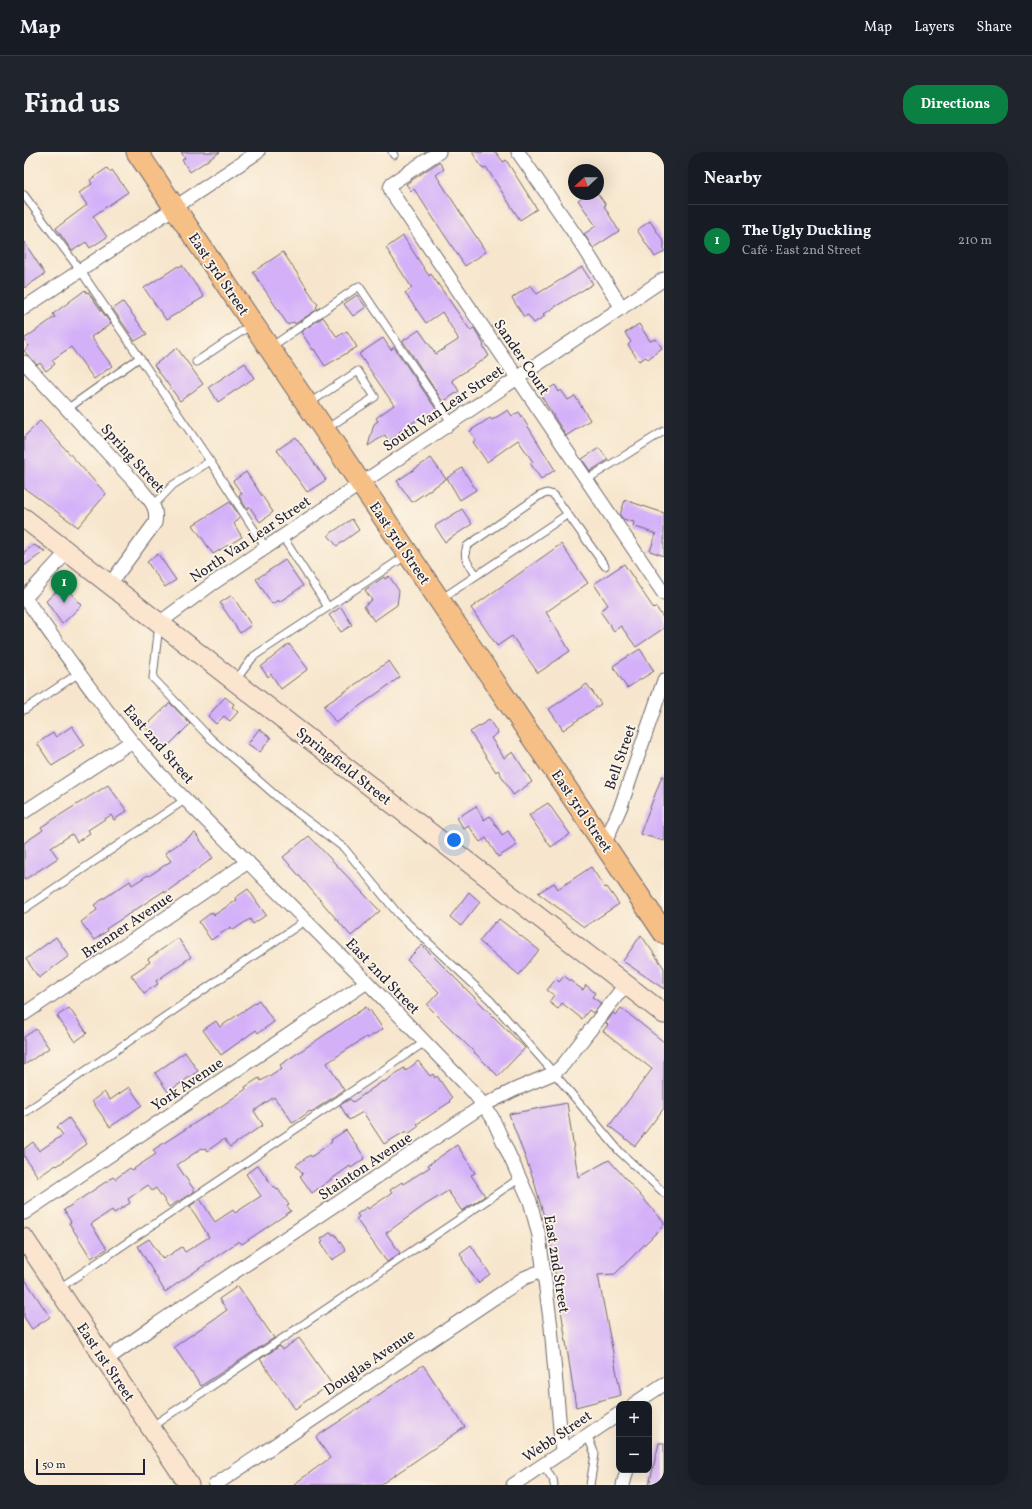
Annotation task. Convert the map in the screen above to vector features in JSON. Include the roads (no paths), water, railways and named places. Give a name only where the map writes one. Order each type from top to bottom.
[{"type":"main road","name":"East 3rd Street","points":[[137,152],[664,933]]},
{"type":"street","points":[[24,308],[258,152]]},
{"type":"street","name":"Sander Court","points":[[439,152],[392,183],[390,188],[392,194],[664,594]]},
{"type":"street","points":[[518,152],[583,246],[622,308]]},
{"type":"street","name":"South Van Lear Street","points":[[360,483],[664,279]]},
{"type":"street","name":"Spring Street","points":[[24,362],[154,505],[156,515],[155,523],[110,584]]},
{"type":"street","name":"North Van Lear Street","points":[[159,623],[212,584],[360,483]]},
{"type":"street","name":"Springfield Street","points":[[24,518],[664,1014]]},
{"type":"street","points":[[25,599],[68,552]]},
{"type":"street","name":"East 2nd Street","points":[[25,599],[131,742],[159,773],[425,1042],[474,1093],[492,1117],[530,1201],[539,1236],[551,1326],[562,1452]]},
{"type":"street","name":"Bell Street","points":[[604,845],[621,806],[664,680]]},
{"type":"street","points":[[24,812],[131,742]]},
{"type":"street","name":"Brenner Avenue","points":[[24,1014],[248,862]]},
{"type":"street","name":"York Avenue","points":[[24,1213],[367,982]]},
{"type":"street","name":"Stainton Avenue","points":[[106,1360],[170,1315],[484,1105],[554,1073],[563,1065],[625,985]]},
{"type":"street","name":"East 1st Street","points":[[24,1238],[189,1485]]},
{"type":"street","name":"Douglas Avenue","points":[[215,1485],[524,1278],[536,1273],[544,1273]]},
{"type":"street","points":[[639,1401],[664,1384]]},
{"type":"street","name":"Webb Street","points":[[513,1485],[616,1416]]},
{"type":"street","points":[[623,1485],[626,1473]]},
{"type":"lane","points":[[24,195],[80,270],[210,461],[266,548]]},
{"type":"lane","points":[[269,348],[359,286],[451,422]]},
{"type":"lane","points":[[196,362],[253,324]]},
{"type":"lane","points":[[67,409],[139,358]]},
{"type":"lane","points":[[307,404],[358,371],[375,397],[324,430]]},
{"type":"lane","points":[[586,480],[664,431]]},
{"type":"lane","points":[[154,505],[173,485],[210,461]]},
{"type":"lane","points":[[477,576],[465,559],[465,552],[468,546],[539,496],[547,493],[554,495],[605,566]]},
{"type":"lane","points":[[440,600],[568,514]]},
{"type":"lane","points":[[282,536],[328,607]]},
{"type":"lane","points":[[234,682],[254,656],[408,554]]},
{"type":"lane","points":[[159,623],[153,678],[210,738],[283,802],[344,848],[399,915],[490,1000],[620,1152],[664,1193]]},
{"type":"lane","points":[[24,710],[79,673]]},
{"type":"lane","points":[[24,909],[186,799]]},
{"type":"lane","points":[[24,1113],[306,920]]},
{"type":"lane","points":[[58,1290],[425,1042]]},
{"type":"lane","points":[[150,1428],[520,1178]]},
{"type":"lane","points":[[587,1435],[595,1454],[590,1485]]},
{"type":"lane","points":[[543,1465],[553,1479],[554,1485]]},
{"type":"place","name":"The Ugly Duckling","points":[[64,603]]}]
